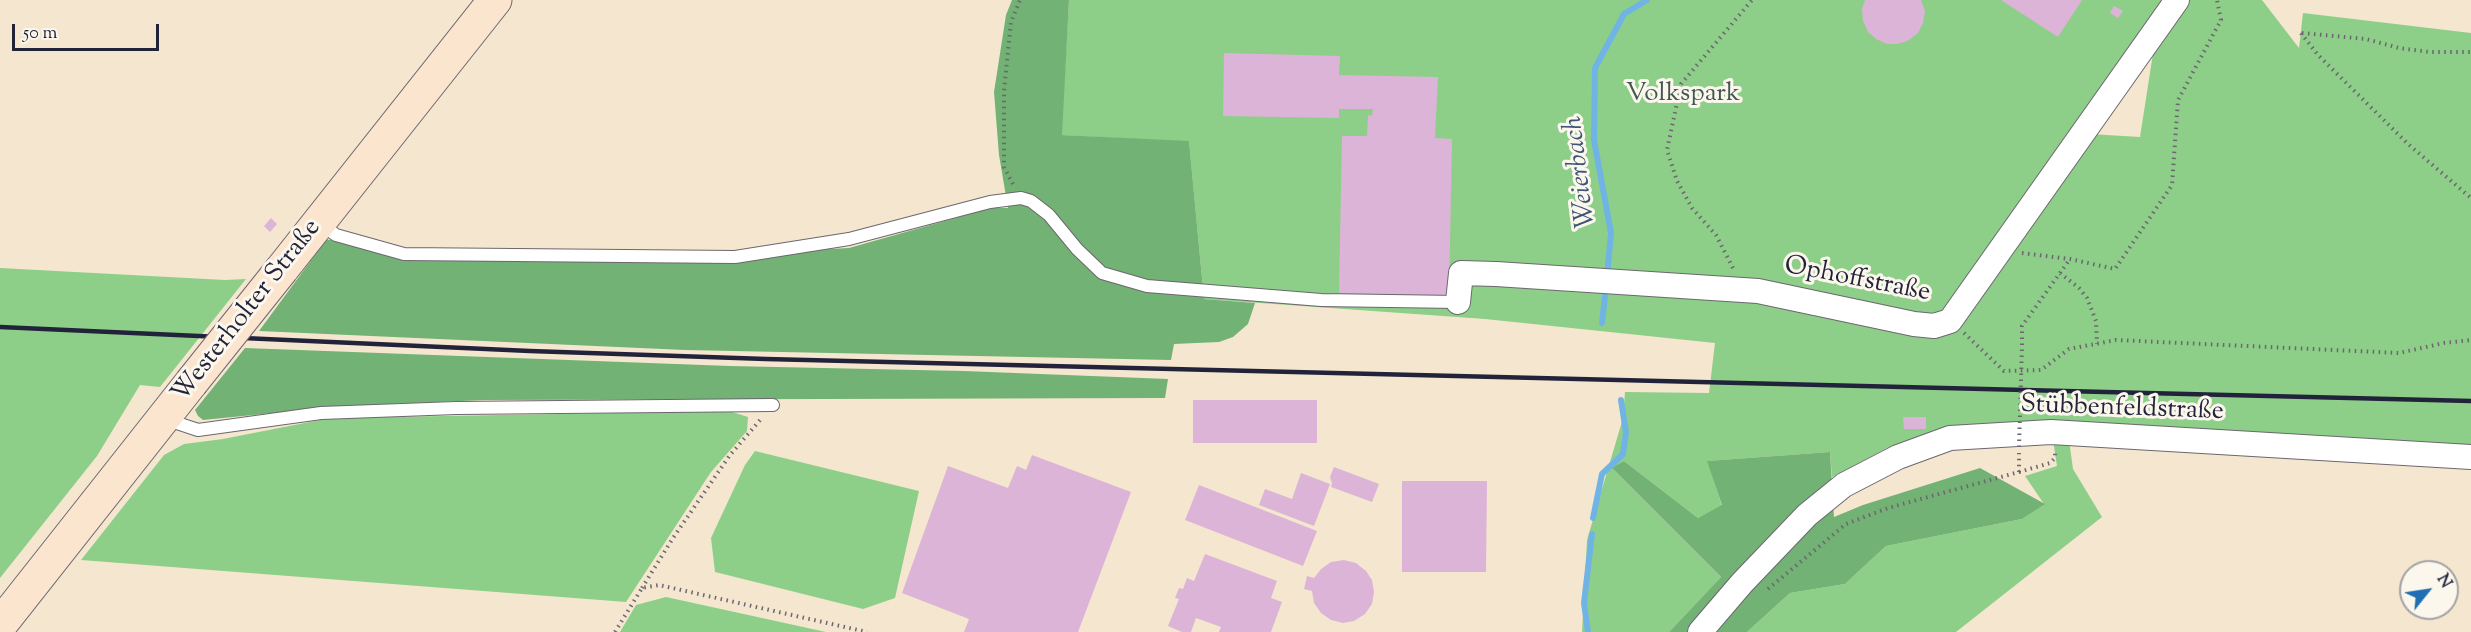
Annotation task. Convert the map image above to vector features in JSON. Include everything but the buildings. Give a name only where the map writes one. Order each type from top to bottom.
[{"type":"main road","name":"Westerholter Straße","points":[[0,625],[495,0]]},
{"type":"street","name":"Ophoffstraße","points":[[1458,302],[1461,273],[1758,291],[1914,324],[1934,326],[1950,321],[2177,0]]},
{"type":"street","name":"Stübbenfeldstraße","points":[[1700,632],[1742,583],[1807,515],[1844,485],[1898,457],[1950,438],[2051,432],[2471,457]]},
{"type":"lane","points":[[318,223],[336,235],[404,254],[735,257],[849,239],[990,202],[1022,198],[1031,201],[1050,215],[1077,249],[1102,273],[1147,286],[1321,300],[1458,302]]},
{"type":"lane","points":[[164,419],[198,430],[321,413],[456,408],[773,405]]},
{"type":"path","points":[[1020,0],[1011,22],[1004,91],[1004,167],[1022,198]]},
{"type":"path","points":[[1744,290],[1716,236],[1692,208],[1677,181],[1667,150],[1681,84],[1752,0]]},
{"type":"path","points":[[2023,253],[2070,259],[2115,269],[2172,185],[2178,100],[2221,20],[2217,0]]},
{"type":"path","points":[[2471,52],[2429,52],[2399,48],[2366,39],[2301,33],[2318,55],[2408,144],[2471,198]]},
{"type":"path","points":[[2019,472],[2022,326],[2070,259]]},
{"type":"path","points":[[2060,273],[2079,288],[2087,298],[2096,321],[2097,344]]},
{"type":"path","points":[[1950,321],[2004,371],[2041,370],[2069,349],[2116,340],[2399,353],[2444,343],[2471,340]]},
{"type":"path","points":[[615,632],[673,538],[730,455],[773,405]]},
{"type":"path","points":[[1742,583],[1761,596],[1846,524],[1888,508],[2050,463]]},
{"type":"path","points":[[642,588],[659,585],[867,632]]},
{"type":"green space","points":[[1012,0],[1069,0],[1062,135],[1189,141],[1204,299],[1255,303],[1248,324],[1233,337],[1219,342],[1174,344],[1171,360],[685,350],[259,331],[326,240],[366,237],[413,251],[730,254],[849,248],[991,208],[1008,208],[999,155],[994,92],[1006,15]]},
{"type":"green space","name":"Volkspark","points":[[1069,0],[2167,0],[2090,134],[2140,137],[2154,47],[2189,0],[2262,0],[2299,48],[2303,13],[2471,33],[2471,446],[1943,432],[1887,448],[1832,477],[1830,452],[1708,461],[1722,506],[1698,518],[1624,461],[1613,469],[1721,577],[1669,632],[1582,632],[1587,540],[1623,418],[1625,392],[1709,393],[1715,343],[1485,319],[1204,299],[1189,142],[1061,135]]},
{"type":"green space","points":[[0,268],[225,280],[246,279],[160,387],[140,385],[97,456],[0,578]]},
{"type":"green space","points":[[245,348],[1168,379],[1165,398],[484,400],[343,406],[203,420],[195,410]]},
{"type":"green space","points":[[729,411],[748,417],[747,431],[711,472],[626,602],[81,560],[164,455],[184,444],[223,439],[330,418]]},
{"type":"green space","points":[[2053,440],[2069,440],[2073,469],[2102,517],[1956,632],[1747,632],[1790,593],[1845,584],[1886,546],[2022,519],[2044,504],[2025,476],[2057,466]]},
{"type":"green space","points":[[755,451],[919,491],[895,598],[863,609],[715,572],[711,538],[745,465]]},
{"type":"green space","points":[[1830,452],[1834,517],[1863,505],[1980,468],[2045,504],[2022,519],[1886,546],[1845,584],[1790,593],[1747,632],[1669,632],[1721,577],[1612,468],[1624,461],[1698,518],[1722,505],[1707,461]]},
{"type":"green space","points":[[666,597],[826,632],[620,632],[636,605]]},
{"type":"waterway","name":"Weierbach","points":[[1607,277],[1611,233],[1594,140],[1595,68],[1624,14],[1647,0]]},
{"type":"waterway","name":"Weierbach","points":[[1602,323],[1606,287]]},
{"type":"waterway","name":"Weierbach","points":[[1593,518],[1602,474],[1623,454],[1626,432],[1621,400]]},
{"type":"waterway","name":"Weierbach","points":[[1588,632],[1584,603],[1592,534]]},
{"type":"railway","points":[[0,327],[530,351],[766,359],[2471,401]]}]
